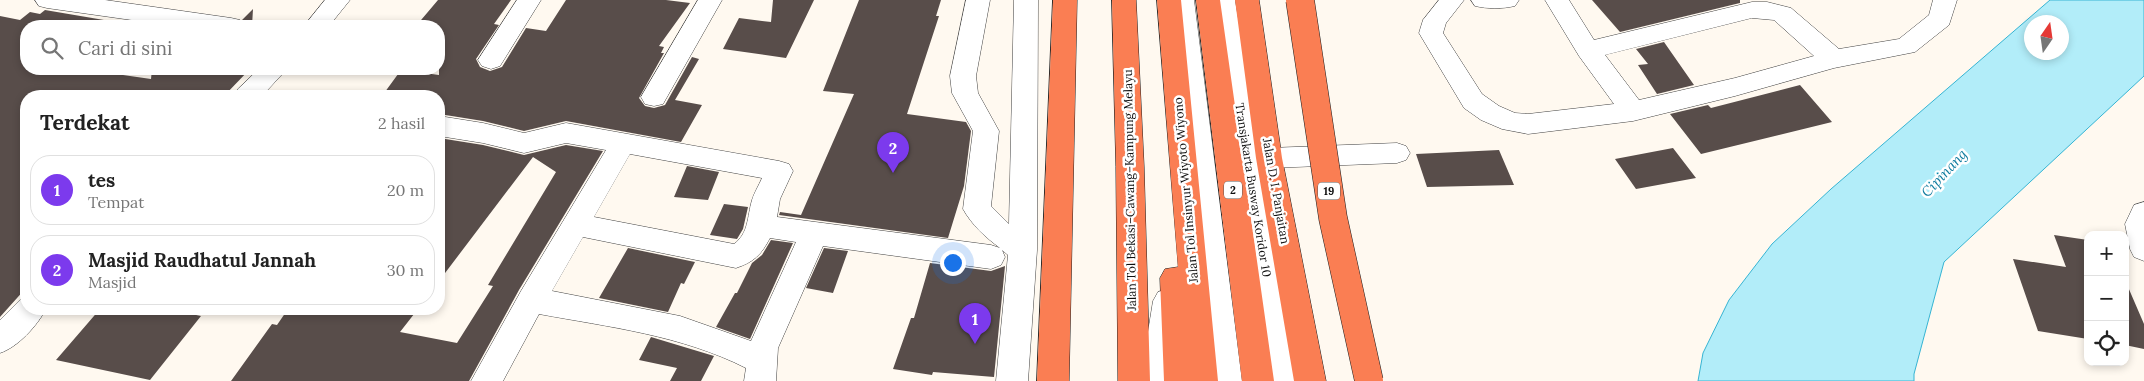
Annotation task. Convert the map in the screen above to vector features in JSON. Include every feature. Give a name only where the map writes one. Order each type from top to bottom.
[{"type":"highway","points":[[1053,381],[1065,0]]},
{"type":"highway","name":"Jalan Tol Bekasi–Cawang–Kampung Melayu","points":[[1124,0],[1130,167],[1134,381]]},
{"type":"highway","points":[[1150,0],[1176,282],[1180,381]]},
{"type":"highway","name":"Jalan Tol Insinyur Wiyoto Wiyono","points":[[1169,0],[1202,381]]},
{"type":"highway","name":"2","points":[[1208,0],[1258,381]]},
{"type":"highway","name":"Jalan D. I. Panjaitan","points":[[1247,0],[1269,158],[1310,381]]},
{"type":"highway","name":"19","points":[[1300,0],[1333,218],[1369,381]]},
{"type":"street","points":[[51,0],[189,20]]},
{"type":"street","points":[[321,20],[338,0]]},
{"type":"street","points":[[491,60],[529,0]]},
{"type":"street","points":[[654,97],[710,0]]},
{"type":"street","points":[[978,0],[963,76],[965,93],[986,131],[976,209],[996,230],[1023,250]]},
{"type":"street","points":[[1012,381],[1023,250],[1026,0]]},
{"type":"street","points":[[1182,0],[1226,381]]},
{"type":"street","name":"Transjakarta Busway Koridor 10","points":[[1223,0],[1283,381]]},
{"type":"street","points":[[1452,0],[1436,20],[1431,33],[1473,101],[1490,114],[1511,122],[1528,124],[1633,111],[1734,87],[1834,59],[1906,46],[1940,19],[1945,0]]},
{"type":"street","points":[[1483,0],[1507,0]]},
{"type":"street","points":[[1556,0],[1588,50],[1633,111]]},
{"type":"street","points":[[1588,50],[1767,5],[1782,14],[1834,59]]},
{"type":"street","points":[[253,90],[268,75]]},
{"type":"street","points":[[445,127],[524,143],[566,133],[779,171],[766,199],[761,226],[752,245],[746,253],[736,256],[575,224]]},
{"type":"street","points":[[487,381],[531,300],[624,142]]},
{"type":"street","points":[[1269,158],[1357,156],[1397,152]]},
{"type":"street","points":[[2144,213],[2139,224],[2144,249]]},
{"type":"street","points":[[761,226],[991,257]]},
{"type":"street","points":[[761,371],[763,348],[814,233]]},
{"type":"street","points":[[1156,381],[1166,309],[1176,282]]},
{"type":"street","points":[[531,300],[685,330],[743,350],[761,371]]},
{"type":"street","points":[[0,340],[25,315]]},
{"type":"water","name":"Cipinang","points":[[2050,0],[2144,0],[2144,76],[1944,262],[1914,374],[1914,381],[1698,381],[1703,353],[1729,300],[1772,244],[1831,189],[2024,22],[2024,60],[2069,60],[2069,15],[2033,15]]},
{"type":"building","points":[[438,0],[511,0],[494,24],[499,25],[476,59],[480,67],[490,71],[502,67],[526,28],[546,31],[566,0],[666,0],[690,3],[659,46],[664,47],[661,53],[664,53],[639,98],[645,106],[654,108],[665,105],[692,57],[699,59],[675,100],[702,105],[681,142],[566,121],[524,131],[483,121],[445,115],[445,90],[386,90],[397,75],[445,75],[445,20],[421,20]]},
{"type":"building","points":[[773,0],[814,0],[786,58],[723,49],[739,18],[771,22]]},
{"type":"building","points":[[859,0],[941,0],[936,16],[939,16],[907,114],[966,122],[971,131],[964,186],[948,238],[779,215],[780,212],[801,215],[854,94],[823,91]]},
{"type":"building","points":[[1592,0],[1740,0],[1740,3],[1620,32]]},
{"type":"building","points":[[253,9],[252,20],[242,20]]},
{"type":"building","points":[[45,10],[104,20],[20,20],[30,12],[40,14]]},
{"type":"building","points":[[0,16],[20,20],[20,75],[123,75],[151,79],[151,75],[244,75],[230,90],[20,90],[20,295],[0,317]]},
{"type":"building","points":[[1664,42],[1694,85],[1657,94],[1638,65],[1648,64],[1636,49]]},
{"type":"building","points":[[1800,85],[1832,122],[1701,154],[1670,114],[1708,105],[1711,108]]},
{"type":"building","points":[[445,139],[483,145],[524,155],[566,145],[603,151],[519,290],[469,381],[231,381],[272,324],[277,325],[284,315],[413,315],[400,332],[457,343],[493,286],[488,285],[556,172],[533,157],[445,273]]},
{"type":"building","points":[[1673,148],[1696,178],[1636,189],[1615,159]]},
{"type":"building","points":[[1499,150],[1514,185],[1427,187],[1416,154]]},
{"type":"building","points":[[687,166],[719,172],[708,200],[674,197]]},
{"type":"building","points":[[724,204],[748,207],[743,229],[737,239],[710,235]]},
{"type":"building","points":[[2054,235],[2084,239],[2084,338],[2038,331],[2013,259],[2066,267]]},
{"type":"building","points":[[771,240],[793,243],[750,339],[716,327],[735,293],[737,293],[752,263],[762,255]]},
{"type":"building","points":[[628,248],[695,262],[684,284],[681,283],[668,312],[599,298]]},
{"type":"building","points":[[824,248],[848,251],[833,293],[806,288]]},
{"type":"building","points":[[930,263],[991,271],[1005,266],[994,377],[933,372],[932,375],[893,369],[911,318],[914,318]]},
{"type":"building","points":[[2129,289],[2144,324],[2144,349],[2129,346]]},
{"type":"building","points":[[95,315],[201,316],[150,380],[56,360]]},
{"type":"building","points":[[651,337],[714,356],[701,381],[670,381],[677,368],[639,360]]},
{"type":"place","name":"Masjid Raudhatul Jannah","points":[[893,173]]},
{"type":"place","name":"tes","points":[[975,344]]}]
